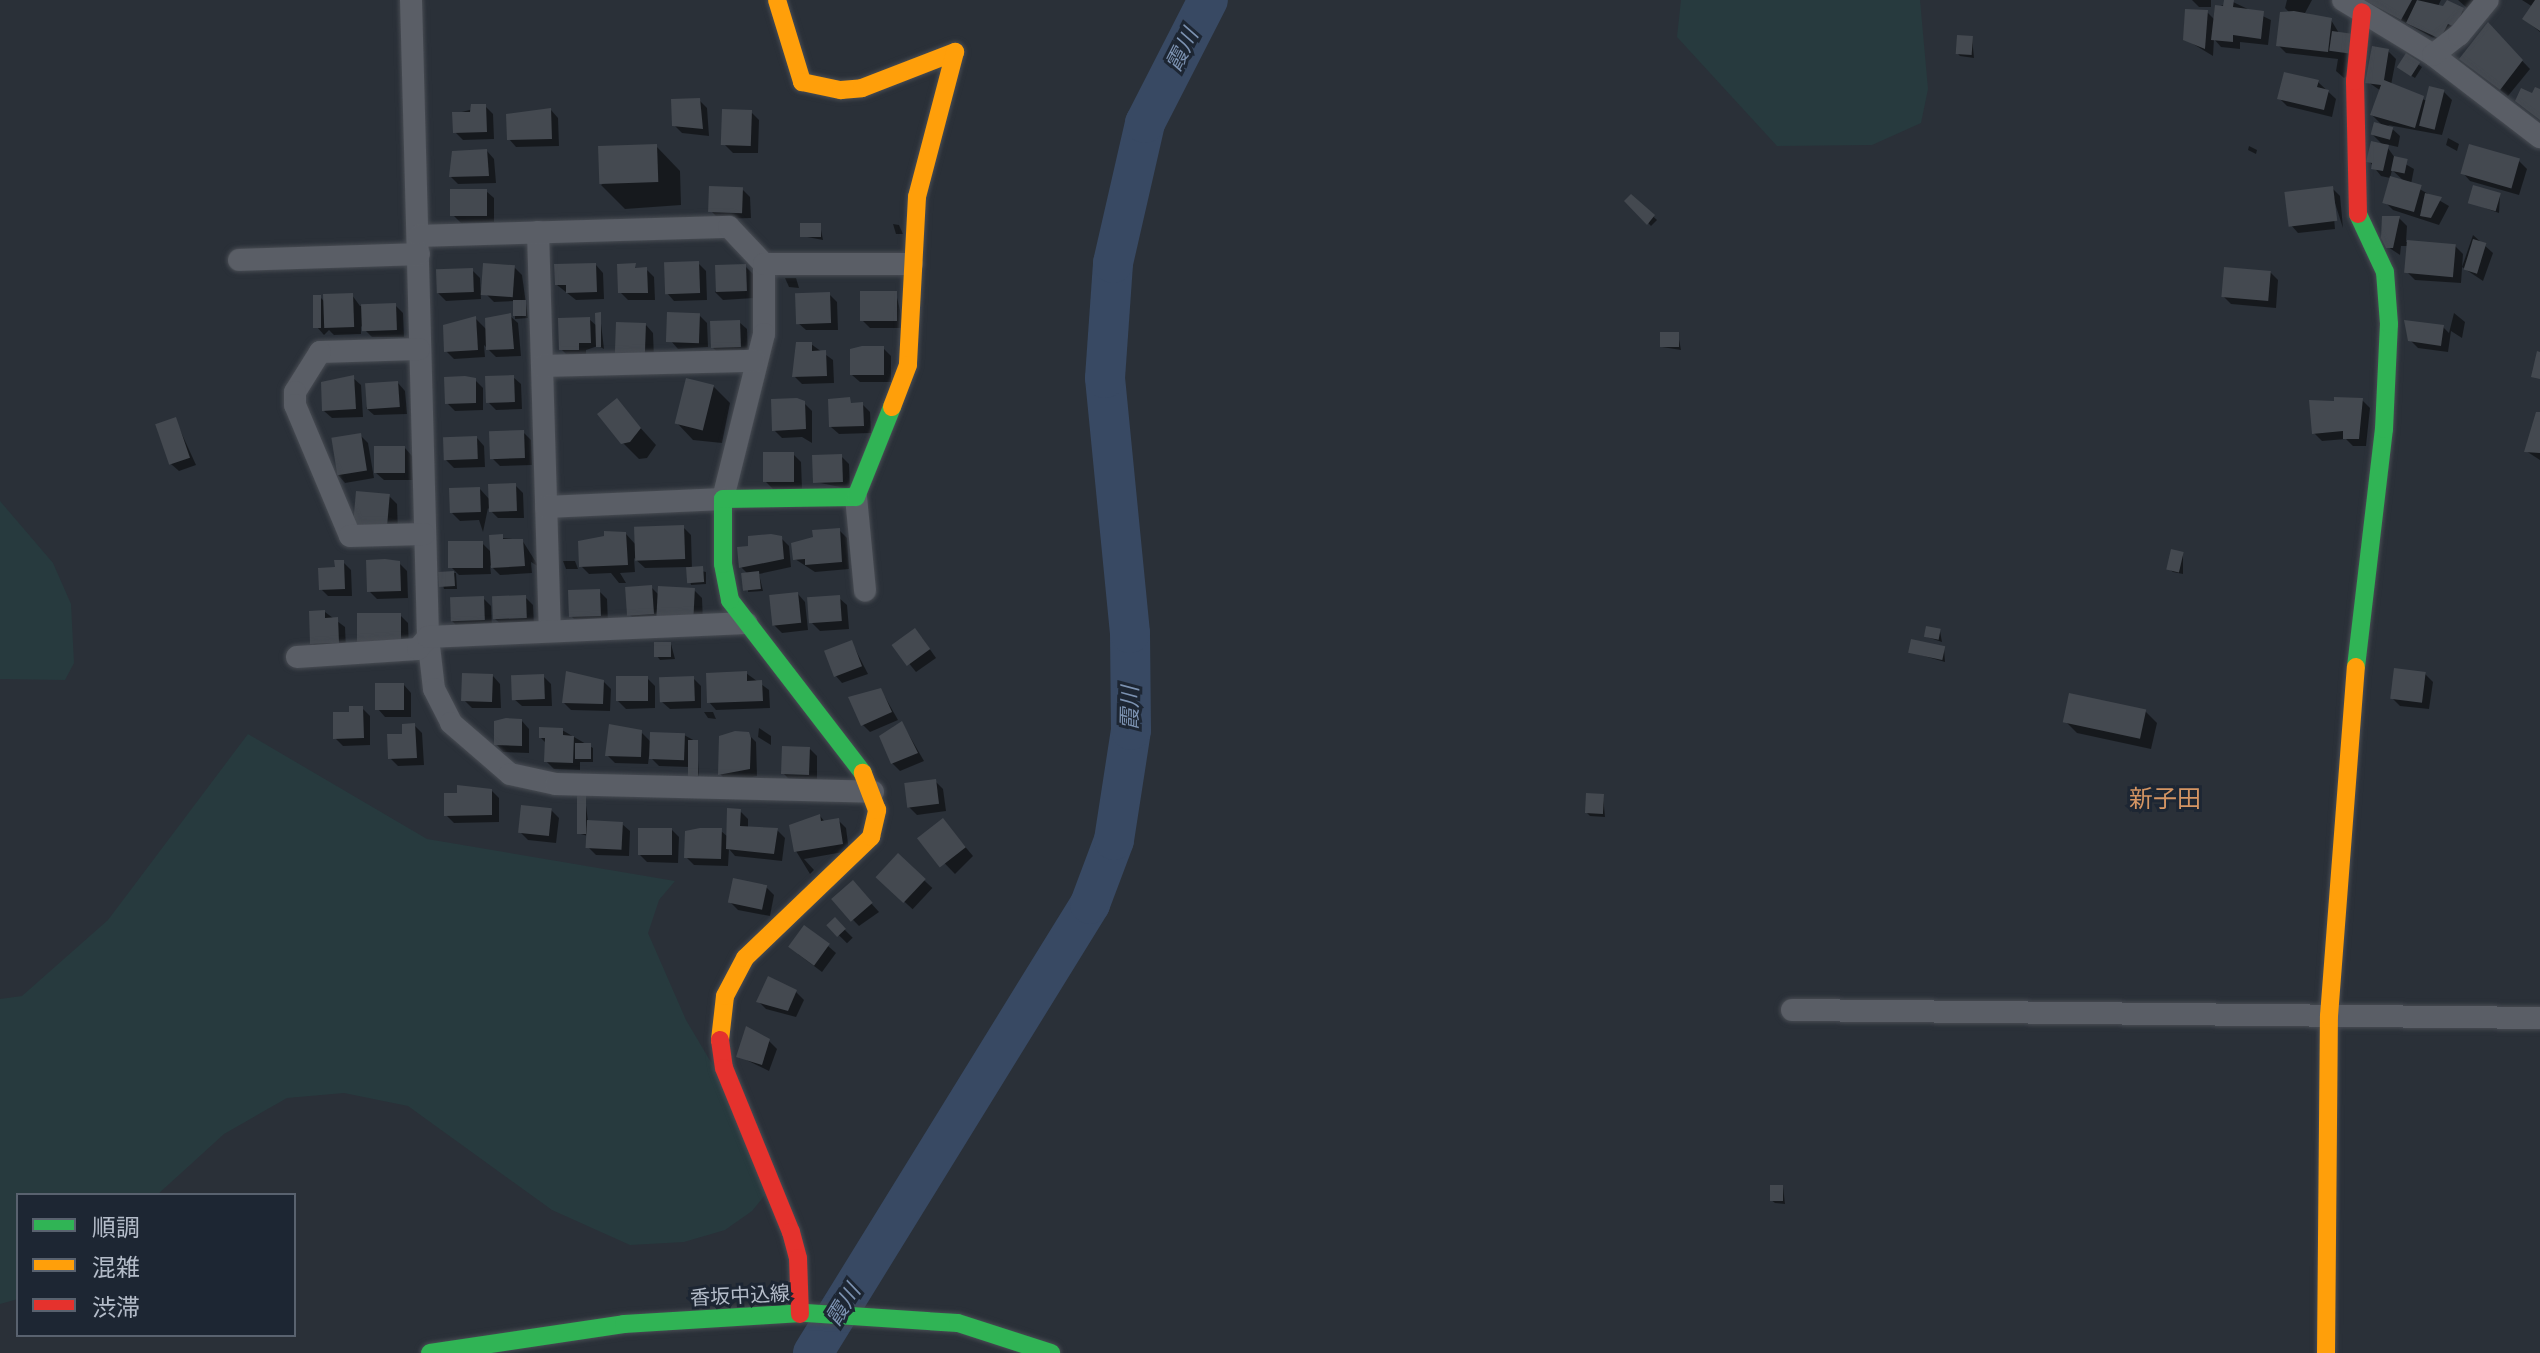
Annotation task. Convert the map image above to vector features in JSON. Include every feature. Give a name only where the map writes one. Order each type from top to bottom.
[{"type":"street","points":[[411,0],[428,637],[434,689],[451,723],[510,774],[556,784],[873,792]]},
{"type":"street","points":[[777,0],[802,82],[862,88],[955,52],[917,197],[908,365],[856,497],[865,591]]},
{"type":"street","points":[[2343,0],[2433,55],[2540,137]]},
{"type":"street","points":[[2433,55],[2488,0]]},
{"type":"street","points":[[2326,1353],[2329,1016],[2355,671],[2384,429],[2389,324],[2385,272],[2355,207],[2355,81],[2362,12]]},
{"type":"street","points":[[239,260],[538,232],[729,227],[764,264],[764,334],[754,361],[723,499],[725,576],[730,600],[873,792],[877,810],[871,837],[745,958],[725,996],[724,1068],[791,1232],[807,1314]]},
{"type":"street","points":[[538,232],[550,631]]},
{"type":"street","points":[[764,264],[912,264]]},
{"type":"street","points":[[419,349],[320,352],[295,392],[295,405],[350,536],[424,534]]},
{"type":"street","points":[[542,366],[754,361]]},
{"type":"street","points":[[546,507],[856,497]]},
{"type":"street","points":[[297,657],[418,649],[428,637],[747,623]]},
{"type":"street","points":[[1792,1010],[2540,1018]]},
{"type":"street","name":"香坂中込線","points":[[430,1353],[624,1324],[807,1314],[868,1314],[958,1323],[1051,1353]]},
{"type":"green space","points":[[1681,0],[1920,0],[1928,89],[1921,123],[1872,145],[1777,146],[1677,37]]},
{"type":"green space","points":[[0,501],[53,563],[71,604],[74,663],[65,680],[0,679]]},
{"type":"green space","points":[[248,734],[427,839],[675,881],[659,900],[648,933],[686,1020],[756,1138],[770,1189],[752,1211],[725,1230],[684,1242],[630,1245],[552,1210],[408,1106],[344,1093],[287,1098],[224,1134],[159,1193],[16,1193],[16,1300],[0,1304],[0,999],[22,996],[108,920]]},
{"type":"building","points":[[2224,0],[2234,0],[2233,7],[2264,11],[2261,39],[2233,35],[2233,42],[2211,40],[2215,5],[2223,6]]},
{"type":"building","points":[[2364,0],[2412,0],[2401,20]]},
{"type":"building","points":[[2417,0],[2443,6],[2447,0],[2464,8],[2455,27],[2448,24],[2440,39],[2406,23]]},
{"type":"building","points":[[2535,0],[2540,0],[2540,31],[2522,19]]},
{"type":"building","points":[[2185,9],[2208,10],[2205,49],[2183,40]]},
{"type":"building","points":[[2294,11],[2332,18],[2328,52],[2276,46],[2280,12]]},
{"type":"building","points":[[2488,22],[2523,60],[2500,90],[2459,59]]},
{"type":"building","points":[[2332,31],[2354,34],[2351,54],[2329,51]]},
{"type":"building","points":[[1957,35],[1973,36],[1972,55],[1956,54]]},
{"type":"building","points":[[2372,46],[2389,49],[2384,80],[2424,96],[2415,128],[2370,115],[2381,85],[2365,83]]},
{"type":"building","points":[[2406,53],[2420,62],[2411,77],[2397,67]]},
{"type":"building","points":[[2284,72],[2319,80],[2317,87],[2329,90],[2324,110],[2277,99]]},
{"type":"building","points":[[2429,86],[2445,90],[2435,130],[2419,126]]},
{"type":"building","points":[[2535,87],[2540,89],[2540,120],[2515,101],[2521,88],[2532,93]]},
{"type":"building","points":[[700,98],[703,129],[672,126],[671,99]]},
{"type":"building","points":[[471,104],[486,104],[487,132],[453,133],[452,112],[470,112]]},
{"type":"building","points":[[551,108],[552,139],[507,140],[506,114]]},
{"type":"building","points":[[722,109],[752,110],[751,146],[721,145]]},
{"type":"building","points":[[2374,122],[2393,127],[2390,140],[2371,135]]},
{"type":"building","points":[[2371,141],[2389,145],[2383,171],[2371,169],[2372,163],[2366,162]]},
{"type":"building","points":[[657,144],[658,182],[599,184],[598,146]]},
{"type":"building","points":[[2469,144],[2520,159],[2511,188],[2460,174]]},
{"type":"building","points":[[487,149],[489,176],[449,177],[452,151]]},
{"type":"building","points":[[2394,156],[2408,159],[2405,174],[2391,171]]},
{"type":"building","points":[[2390,176],[2422,185],[2414,212],[2382,203]]},
{"type":"building","points":[[2473,185],[2501,193],[2496,211],[2468,203]]},
{"type":"building","points":[[709,186],[743,187],[742,213],[708,212]]},
{"type":"building","points":[[2333,186],[2337,221],[2289,227],[2284,192]]},
{"type":"building","points":[[450,189],[487,189],[487,216],[450,216]]},
{"type":"building","points":[[2425,193],[2442,197],[2431,218],[2420,216]]},
{"type":"building","points":[[1631,194],[1655,215],[1647,225],[1624,201]]},
{"type":"building","points":[[2382,216],[2400,216],[2393,248],[2386,248],[2381,238]]},
{"type":"building","points":[[800,223],[821,223],[821,237],[800,237]]},
{"type":"building","points":[[2473,239],[2486,243],[2477,274],[2464,270]]},
{"type":"building","points":[[2407,240],[2456,244],[2453,277],[2404,273]]},
{"type":"building","points":[[699,261],[700,293],[665,294],[664,262]]},
{"type":"building","points":[[483,263],[515,265],[513,297],[481,295]]},
{"type":"building","points":[[596,263],[597,292],[566,293],[566,285],[555,285],[554,264]]},
{"type":"building","points":[[636,263],[635,268],[647,267],[648,293],[618,293],[617,264]]},
{"type":"building","points":[[746,264],[747,291],[716,292],[715,265]]},
{"type":"building","points":[[2224,267],[2271,271],[2268,301],[2221,297]]},
{"type":"building","points":[[473,268],[474,292],[437,293],[436,269]]},
{"type":"building","points":[[860,291],[897,291],[897,321],[860,321]]},
{"type":"building","points":[[830,292],[831,323],[796,324],[795,293]]},
{"type":"building","points":[[353,293],[354,327],[324,328],[323,294]]},
{"type":"building","points":[[313,295],[321,295],[321,328],[313,328]]},
{"type":"building","points":[[513,300],[526,300],[526,316],[513,316]]},
{"type":"building","points":[[396,303],[397,330],[362,331],[361,304]]},
{"type":"building","points":[[601,312],[601,347],[596,347],[595,313]]},
{"type":"building","points":[[667,312],[700,313],[699,343],[666,342]]},
{"type":"building","points":[[511,313],[514,349],[486,350],[485,318]]},
{"type":"building","points":[[476,316],[478,350],[444,352],[443,325]]},
{"type":"building","points":[[590,317],[591,343],[579,343],[579,350],[559,350],[558,318]]},
{"type":"building","points":[[740,320],[741,347],[711,348],[710,321]]},
{"type":"building","points":[[2404,320],[2444,325],[2441,346],[2408,341]]},
{"type":"building","points":[[616,322],[646,323],[645,354],[615,353]]},
{"type":"building","points":[[1660,332],[1679,332],[1679,347],[1660,347]]},
{"type":"building","points":[[796,342],[812,342],[812,351],[826,350],[827,376],[792,377]]},
{"type":"building","points":[[884,346],[884,375],[850,375],[850,349]]},
{"type":"building","points":[[2537,351],[2540,352],[2540,379],[2531,377]]},
{"type":"building","points":[[354,375],[356,409],[322,411],[321,382]]},
{"type":"building","points":[[514,375],[515,402],[486,403],[485,376]]},
{"type":"building","points":[[444,377],[476,378],[476,403],[445,404]]},
{"type":"building","points":[[686,378],[714,385],[703,431],[675,424]]},
{"type":"building","points":[[398,381],[400,407],[367,409],[365,383]]},
{"type":"building","points":[[850,397],[851,403],[863,402],[864,426],[829,427],[828,399]]},
{"type":"building","points":[[2334,397],[2363,398],[2359,439],[2343,439],[2343,431],[2312,434],[2309,400],[2334,401]]},
{"type":"building","points":[[617,398],[641,428],[630,442],[621,444],[597,414]]},
{"type":"building","points":[[797,398],[805,401],[806,429],[772,431],[771,399]]},
{"type":"building","points":[[2536,412],[2540,412],[2540,453],[2524,452]]},
{"type":"building","points":[[176,417],[190,458],[169,465],[155,424]]},
{"type":"building","points":[[524,430],[525,458],[490,459],[489,431]]},
{"type":"building","points":[[361,433],[367,471],[337,475],[331,438]]},
{"type":"building","points":[[477,436],[478,459],[444,460],[443,437]]},
{"type":"building","points":[[374,446],[405,446],[405,473],[374,473]]},
{"type":"building","points":[[763,452],[794,452],[794,482],[763,482]]},
{"type":"building","points":[[842,454],[843,482],[813,483],[812,455]]},
{"type":"building","points":[[516,483],[517,511],[489,512],[488,484]]},
{"type":"building","points":[[480,487],[481,512],[450,513],[449,488]]},
{"type":"building","points":[[356,491],[390,494],[387,530],[353,527]]},
{"type":"building","points":[[684,525],[685,559],[635,561],[634,527]]},
{"type":"building","points":[[840,528],[842,562],[805,565],[805,559],[793,560],[791,543],[813,537],[812,530]]},
{"type":"building","points":[[604,531],[626,532],[628,565],[579,567],[578,541],[604,536]]},
{"type":"building","points":[[503,534],[503,539],[523,539],[525,566],[491,568],[489,535]]},
{"type":"building","points":[[748,536],[782,536],[784,559],[739,568],[737,547],[748,546]]},
{"type":"building","points":[[448,541],[483,541],[483,568],[448,568]]},
{"type":"building","points":[[2171,549],[2184,552],[2179,572],[2166,569]]},
{"type":"building","points":[[334,560],[344,560],[345,589],[319,590],[318,568],[335,567]]},
{"type":"building","points":[[366,560],[400,561],[401,591],[367,592]]},
{"type":"building","points":[[703,566],[704,582],[687,583],[686,567]]},
{"type":"building","points":[[454,571],[455,586],[439,587],[438,572]]},
{"type":"building","points":[[759,571],[761,589],[743,591],[741,573]]},
{"type":"building","points":[[652,585],[654,614],[627,616],[625,587]]},
{"type":"building","points":[[658,586],[695,588],[693,619],[656,617]]},
{"type":"building","points":[[600,589],[601,616],[569,617],[568,590]]},
{"type":"building","points":[[798,592],[801,623],[772,626],[769,595]]},
{"type":"building","points":[[526,595],[527,618],[493,619],[492,596]]},
{"type":"building","points":[[840,595],[842,621],[809,623],[807,597]]},
{"type":"building","points":[[484,596],[485,620],[451,621],[450,597]]},
{"type":"building","points":[[325,610],[325,618],[338,617],[339,643],[310,644],[309,611]]},
{"type":"building","points":[[357,613],[401,613],[401,645],[357,645]]},
{"type":"building","points":[[1926,626],[1941,629],[1939,640],[1924,637]]},
{"type":"building","points":[[915,628],[930,649],[907,666],[892,645]]},
{"type":"building","points":[[1911,639],[1945,646],[1942,660],[1908,653]]},
{"type":"building","points":[[852,640],[862,666],[834,677],[824,651]]},
{"type":"building","points":[[654,642],[671,642],[671,657],[654,657]]},
{"type":"building","points":[[2394,668],[2426,672],[2422,703],[2390,699]]},
{"type":"building","points":[[566,671],[604,680],[603,704],[562,703]]},
{"type":"building","points":[[747,671],[747,681],[762,680],[763,701],[707,703],[706,673]]},
{"type":"building","points":[[462,673],[493,674],[492,702],[461,701]]},
{"type":"building","points":[[544,674],[545,699],[512,700],[511,675]]},
{"type":"building","points":[[616,676],[648,676],[648,701],[616,701]]},
{"type":"building","points":[[694,676],[695,701],[660,702],[659,677]]},
{"type":"building","points":[[375,683],[404,683],[404,710],[375,710]]},
{"type":"building","points":[[881,688],[892,712],[861,726],[848,697]]},
{"type":"building","points":[[2069,693],[2146,709],[2140,739],[2063,722]]},
{"type":"building","points":[[349,706],[363,706],[364,738],[333,739],[333,712],[349,712]]},
{"type":"building","points":[[522,719],[522,746],[494,745],[494,721]]},
{"type":"building","points":[[902,721],[918,753],[891,764],[879,736]]},
{"type":"building","points":[[415,723],[417,758],[388,759],[387,734],[402,734],[402,724]]},
{"type":"building","points":[[609,724],[642,730],[641,757],[605,756]]},
{"type":"building","points":[[539,727],[563,728],[563,735],[574,736],[573,763],[544,762],[545,738],[539,738]]},
{"type":"building","points":[[735,731],[749,732],[750,769],[718,775],[719,736]]},
{"type":"building","points":[[650,732],[685,733],[684,760],[649,759]]},
{"type":"building","points":[[688,740],[698,740],[698,776],[688,776]]},
{"type":"building","points":[[575,743],[591,743],[591,759],[575,759]]},
{"type":"building","points":[[782,746],[810,747],[809,775],[781,774]]},
{"type":"building","points":[[936,779],[939,804],[907,808],[904,783]]},
{"type":"building","points":[[457,785],[492,789],[492,815],[444,816],[444,793],[457,793]]},
{"type":"building","points":[[1586,793],[1604,794],[1603,814],[1585,813]]},
{"type":"building","points":[[577,795],[586,795],[586,834],[577,834]]},
{"type":"building","points":[[521,805],[552,808],[549,836],[518,833]]},
{"type":"building","points":[[727,808],[741,809],[740,826],[778,828],[774,854],[726,849]]},
{"type":"building","points":[[820,814],[821,821],[839,818],[843,844],[794,852],[789,825]]},
{"type":"building","points":[[943,818],[966,847],[940,867],[917,838]]},
{"type":"building","points":[[587,820],[623,822],[621,850],[586,848]]},
{"type":"building","points":[[638,828],[672,828],[672,855],[638,855]]},
{"type":"building","points":[[722,828],[721,859],[684,858],[685,831]]},
{"type":"building","points":[[898,853],[926,879],[903,903],[875,877]]},
{"type":"building","points":[[733,878],[767,885],[762,910],[728,902]]},
{"type":"building","points":[[853,880],[873,903],[851,922],[831,899]]},
{"type":"building","points":[[835,917],[846,929],[837,937],[826,925]]},
{"type":"building","points":[[804,925],[830,944],[814,966],[788,947]]},
{"type":"building","points":[[768,976],[797,990],[788,1011],[756,1002]]},
{"type":"building","points":[[746,1026],[770,1039],[762,1065],[736,1057]]},
{"type":"building","points":[[1770,1185],[1783,1185],[1783,1201],[1770,1201]]},
{"type":"waterway","name":"霞川","points":[[813,1353],[1090,904],[1114,840],[1131,730],[1130,633],[1105,378],[1113,263],[1145,123],[1208,0]]},
{"type":"traffic: fast","points":[[2356,667],[2384,429],[2389,324],[2385,272],[2358,214]]},
{"type":"traffic: fast","points":[[863,773],[730,600],[723,564],[723,499],[856,497],[892,407]]},
{"type":"traffic: fast","points":[[430,1353],[624,1324],[806,1313],[958,1323],[1051,1353]]},
{"type":"traffic: slow","points":[[777,0],[802,82],[841,90],[862,88],[955,52],[917,197],[908,365],[892,407]]},
{"type":"traffic: slow","points":[[2326,1353],[2329,1016],[2356,667]]},
{"type":"traffic: slow","points":[[720,1040],[725,996],[745,958],[871,837],[877,810],[863,773]]},
{"type":"traffic: jam","points":[[2358,214],[2355,81],[2362,12]]},
{"type":"traffic: jam","points":[[720,1040],[724,1068],[791,1232],[798,1258],[800,1314]]},
{"type":"district","name":"新子田","points":[[2165,798]]}]
